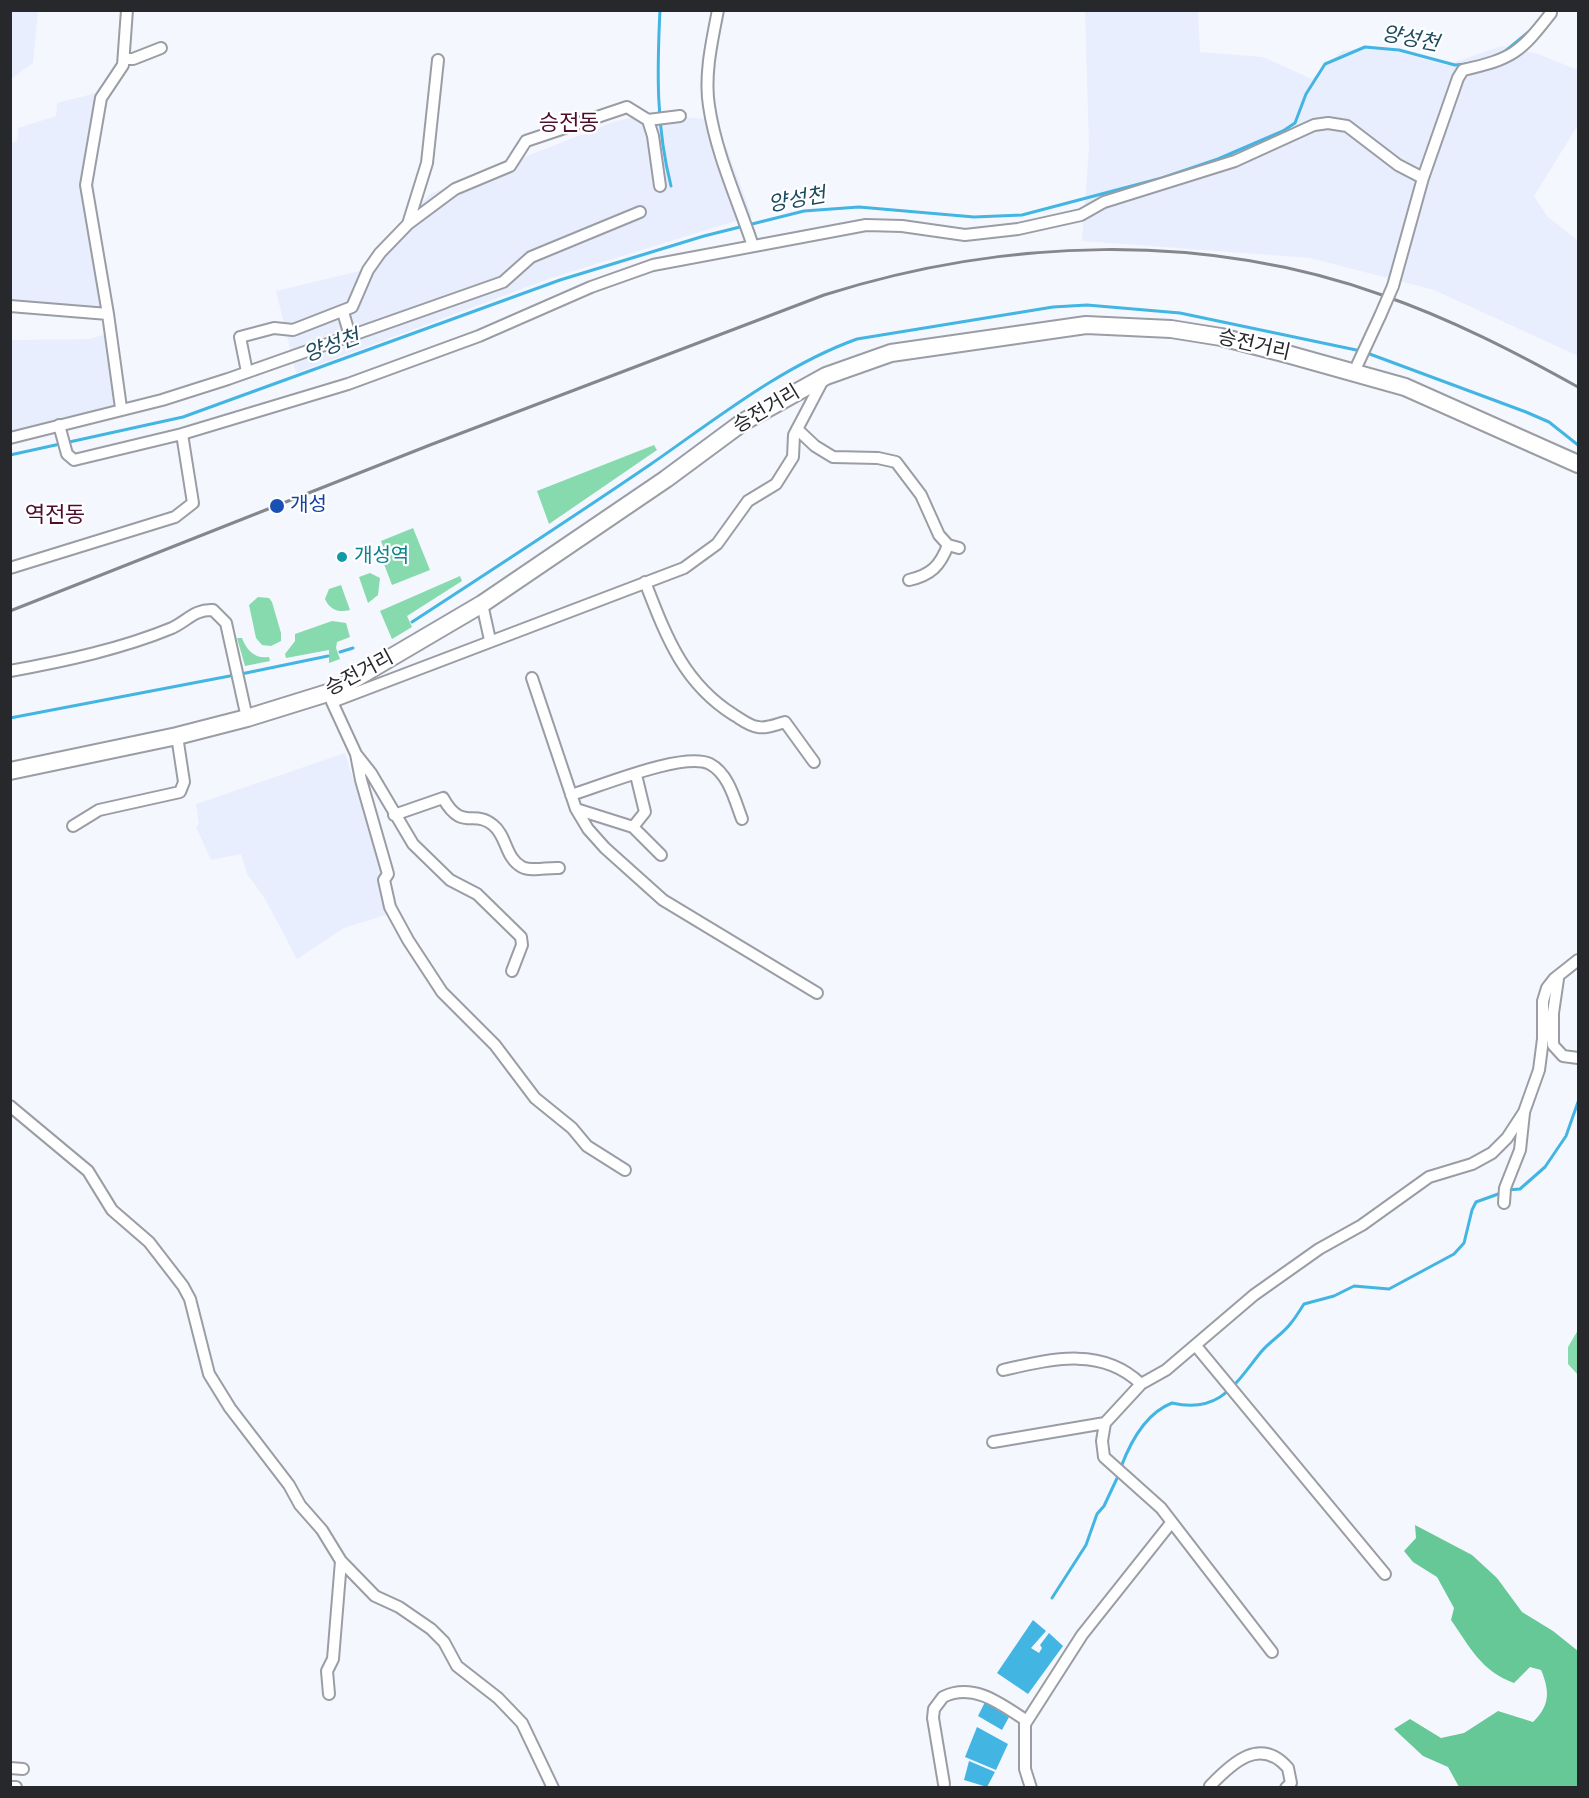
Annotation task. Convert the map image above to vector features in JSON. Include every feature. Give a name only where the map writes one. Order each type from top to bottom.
[{"type":"main road","name":"승전거리","points":[[10,771],[177,736],[333,697],[482,604],[666,478],[743,422],[826,376],[891,353],[1086,325],[1171,329],[1360,359],[1405,387],[1578,464]]},
{"type":"street","points":[[121,408],[86,185],[101,98],[119,73],[124,59],[127,10]]},
{"type":"street","points":[[718,10],[711,47],[709,105],[715,133],[753,246]]},
{"type":"street","points":[[1360,359],[1393,286],[1424,178],[1463,70],[1485,66],[1514,54],[1527,43],[1551,13]]},
{"type":"street","points":[[124,59],[133,59],[161,48]]},
{"type":"street","points":[[408,224],[427,163],[438,60]]},
{"type":"street","points":[[247,372],[240,337],[274,328],[293,330],[352,307],[369,270],[380,253],[408,224],[454,189],[510,166],[526,141],[627,107],[650,120],[680,116]]},
{"type":"street","points":[[650,120],[660,186]]},
{"type":"street","points":[[60,430],[67,454],[74,460],[182,434],[348,384],[479,336],[591,287],[652,265],[866,225],[902,226],[964,235],[1018,229],[1081,215],[1104,202],[1235,162],[1314,125],[1328,123],[1347,126],[1398,165],[1424,178]]},
{"type":"street","points":[[10,438],[60,430],[121,408],[162,400],[503,282],[531,257],[640,212]]},
{"type":"street","points":[[10,306],[108,314]]},
{"type":"street","points":[[343,312],[350,336]]},
{"type":"street","points":[[625,1170],[587,1146],[572,1128],[535,1098],[495,1045],[442,992],[408,940],[390,907],[384,880],[388,874],[361,780],[356,754],[333,697],[684,568],[717,544],[748,501],[776,484],[793,457],[792,443],[797,429],[826,376]]},
{"type":"street","points":[[797,429],[815,446],[833,457],[878,458],[896,462],[921,495],[939,535],[953,547],[932,573],[909,580]]},
{"type":"street","points":[[10,568],[175,517],[193,503],[182,434]]},
{"type":"street","points":[[645,582],[667,637],[688,676],[720,706],[750,725],[760,728],[785,722],[814,762]]},
{"type":"street","points":[[482,604],[490,640]]},
{"type":"street","points":[[10,671],[98,652],[174,627],[204,609],[213,610],[226,623],[246,718]]},
{"type":"street","points":[[532,678],[576,808],[588,829],[604,848],[663,900],[817,993]]},
{"type":"street","points":[[73,826],[99,810],[180,792],[184,782],[177,736]]},
{"type":"street","points":[[356,754],[371,773],[413,844],[450,880],[477,894],[521,937],[522,945],[512,971]]},
{"type":"street","points":[[571,795],[687,760],[711,764],[731,788],[742,819]]},
{"type":"street","points":[[633,827],[645,812],[636,775]]},
{"type":"street","points":[[394,815],[443,798],[451,812],[458,817],[491,823],[498,829],[508,853],[520,866],[528,869],[559,868]]},
{"type":"street","points":[[576,808],[633,827],[661,855]]},
{"type":"street","points":[[1272,1652],[1161,1508],[1104,1457],[1102,1441],[1105,1423],[1141,1384],[1166,1370],[1254,1295],[1318,1249],[1362,1225],[1430,1178],[1472,1164],[1492,1153],[1507,1138],[1524,1112],[1539,1070],[1544,1039],[1543,1001],[1547,988],[1578,960]]},
{"type":"street","points":[[1560,975],[1555,989],[1553,1046],[1563,1056],[1578,1058]]},
{"type":"street","points":[[10,1106],[88,1171],[112,1210],[138,1230],[174,1272],[190,1299],[209,1374],[230,1408],[289,1485],[300,1505],[322,1530],[341,1561],[375,1596],[399,1607],[431,1629],[444,1642],[457,1666],[498,1698],[522,1723],[553,1788]]},
{"type":"street","points":[[1504,1196],[1520,1150],[1524,1112]]},
{"type":"street","points":[[1196,1346],[1384,1574]]},
{"type":"street","points":[[1003,1370],[1054,1359],[1092,1358],[1111,1363],[1131,1374],[1141,1384]]},
{"type":"street","points":[[993,1442],[1105,1423]]},
{"type":"street","points":[[1031,1788],[1024,1769],[1027,1721],[1082,1635],[1171,1522]]},
{"type":"street","points":[[329,1694],[327,1671],[333,1659],[341,1561]]},
{"type":"street","points":[[944,1784],[933,1718],[934,1709],[943,1697],[962,1691],[980,1693],[1027,1721]]},
{"type":"street","points":[[1210,1786],[1231,1765],[1260,1753],[1272,1755],[1288,1768],[1291,1783],[1286,1788]]},
{"type":"street","points":[[10,1768],[23,1769]]},
{"type":"street","points":[[10,1787],[16,1787]]},
{"type":"shaded area","points":[[11,10],[38,11],[33,63],[11,79]]},
{"type":"shaded area","points":[[1085,11],[1198,11],[1200,52],[1263,57],[1312,79],[1342,51],[1380,47],[1446,65],[1502,46],[1538,54],[1578,70],[1578,125],[1534,196],[1547,216],[1578,241],[1578,356],[1434,290],[1310,258],[1082,241],[1089,148]]},
{"type":"shaded area","points":[[100,92],[84,186],[106,318],[11,312],[10,143],[17,141],[18,128],[56,116],[57,103]]},
{"type":"shaded area","points":[[650,114],[706,119],[727,149],[752,216],[554,277],[296,373],[276,291],[364,270],[430,194],[616,121]]},
{"type":"shaded area","points":[[106,334],[116,406],[11,435],[10,340],[89,339]]},
{"type":"shaded area","points":[[345,753],[381,869],[381,888],[389,914],[344,928],[297,959],[264,897],[247,874],[241,854],[211,860],[196,827],[199,823],[196,804]]},
{"type":"green space","points":[[654,445],[657,450],[549,524],[537,491]]},
{"type":"green space","points":[[413,528],[430,570],[392,585],[384,564],[387,557],[381,541]]},
{"type":"green space","points":[[370,573],[380,578],[378,595],[368,603],[359,577]]},
{"type":"green space","points":[[460,576],[462,581],[407,616],[412,627],[392,639],[380,611]]},
{"type":"green space","points":[[341,585],[350,610],[335,610],[325,599],[329,589]]},
{"type":"green space","points":[[258,597],[269,598],[272,602],[281,633],[281,641],[271,646],[262,645],[256,638],[249,605]]},
{"type":"green space","points":[[332,621],[346,623],[350,637],[337,642],[336,648],[340,659],[329,663],[329,650],[286,658],[285,654],[295,641],[295,634]]},
{"type":"green space","points":[[237,638],[242,638],[252,653],[260,657],[269,657],[270,661],[245,666]]},
{"type":"green space","points":[[1578,1330],[1578,1375],[1568,1364],[1568,1347]]},
{"type":"green space","points":[[1415,1525],[1472,1555],[1497,1578],[1522,1612],[1553,1631],[1578,1651],[1578,1787],[1459,1787],[1448,1767],[1423,1756],[1394,1729],[1410,1719],[1441,1738],[1464,1733],[1498,1711],[1533,1722],[1543,1710],[1547,1698],[1541,1670],[1530,1667],[1514,1683],[1493,1672],[1477,1657],[1451,1620],[1454,1608],[1437,1577],[1413,1562],[1404,1551],[1416,1538]]},
{"type":"water","points":[[1033,1620],[1046,1631],[1031,1648],[1039,1653],[1042,1648],[1040,1645],[1049,1633],[1063,1646],[1028,1694],[997,1673]]},
{"type":"water","points":[[985,1702],[1009,1717],[1002,1730],[978,1716]]},
{"type":"water","points":[[977,1727],[1008,1744],[996,1770],[965,1757]]},
{"type":"water","points":[[969,1761],[995,1772],[987,1787],[964,1780]]},
{"type":"waterway","points":[[660,10],[658,55],[660,120],[671,186]]},
{"type":"waterway","name":"양성천","points":[[1503,53],[1531,30]]},
{"type":"waterway","name":"양성천","points":[[10,455],[183,417],[560,280],[704,236],[804,211],[859,207],[974,217],[1022,215],[1162,178],[1218,159],[1283,131],[1295,123],[1306,94],[1325,64],[1365,47],[1399,50],[1455,65],[1466,64]]},
{"type":"waterway","points":[[412,622],[592,504],[750,395],[802,364],[857,339],[1053,307],[1087,305],[1180,313],[1361,351]]},
{"type":"waterway","points":[[1367,353],[1549,422],[1578,445]]},
{"type":"waterway","points":[[340,652],[353,648]]},
{"type":"waterway","points":[[241,674],[328,656]]},
{"type":"waterway","points":[[10,718],[235,675]]},
{"type":"waterway","points":[[1507,1190],[1520,1189],[1545,1167],[1566,1136],[1578,1102]]},
{"type":"waterway","points":[[1121,1467],[1134,1439],[1154,1414],[1172,1403],[1202,1404],[1225,1394],[1265,1348],[1288,1327],[1304,1304],[1334,1296],[1354,1286],[1389,1289],[1454,1254],[1464,1243],[1476,1202],[1501,1193]]},
{"type":"waterway","points":[[1052,1598],[1086,1545],[1097,1514],[1104,1506],[1119,1474]]},
{"type":"railway","points":[[10,611],[430,445],[824,295],[892,276],[962,262],[1032,253],[1103,250],[1174,252],[1245,260],[1314,274],[1408,304],[1482,337],[1578,387]]},
{"type":"place","name":"개성","points":[[277,506]]},
{"type":"place","name":"개성역","points":[[342,557]]},
{"type":"district","name":"승전동","points":[[569,124]]},
{"type":"district","name":"역전동","points":[[55,516]]}]
